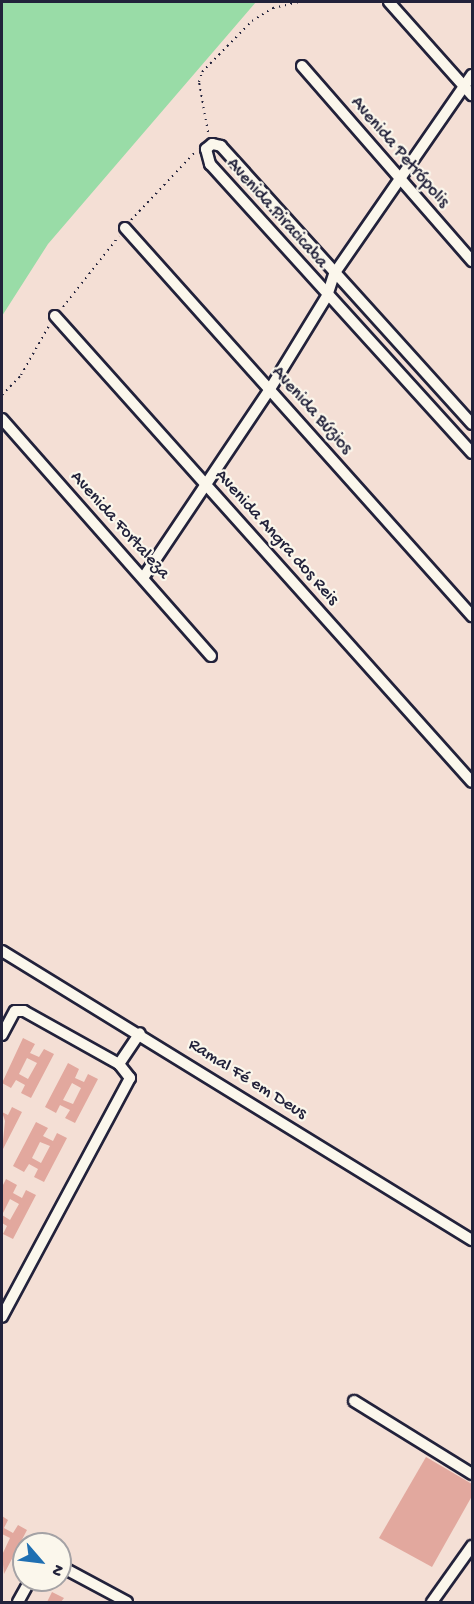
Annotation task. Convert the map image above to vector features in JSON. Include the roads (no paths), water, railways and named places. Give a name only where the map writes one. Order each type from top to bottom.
[{"type":"street","points":[[389,2],[469,91]]},
{"type":"street","name":"Avenida Petrópolis","points":[[302,66],[472,261]]},
{"type":"street","points":[[143,578],[270,389],[327,296],[334,274],[400,180],[469,91],[472,75]]},
{"type":"street","name":"Avenida Piracicaba","points":[[472,424],[334,274],[221,146],[212,144],[206,149],[210,164],[327,296],[472,453]]},
{"type":"street","name":"Avenida Búzios","points":[[125,228],[472,616]]},
{"type":"street","name":"Avenida Angra dos Reis","points":[[55,316],[472,782]]},
{"type":"street","name":"Avenida Fortaleza","points":[[2,419],[211,656]]},
{"type":"street","name":"Ramal Fé em Deus","points":[[2,951],[140,1033],[472,1240]]},
{"type":"street","points":[[2,1035],[19,1010],[119,1064],[130,1078],[128,1088],[2,1317]]},
{"type":"street","points":[[119,1064],[140,1033]]},
{"type":"street","points":[[354,1401],[472,1474]]},
{"type":"street","points":[[432,1602],[472,1546]]},
{"type":"street","points":[[72,1572],[127,1602]]}]
